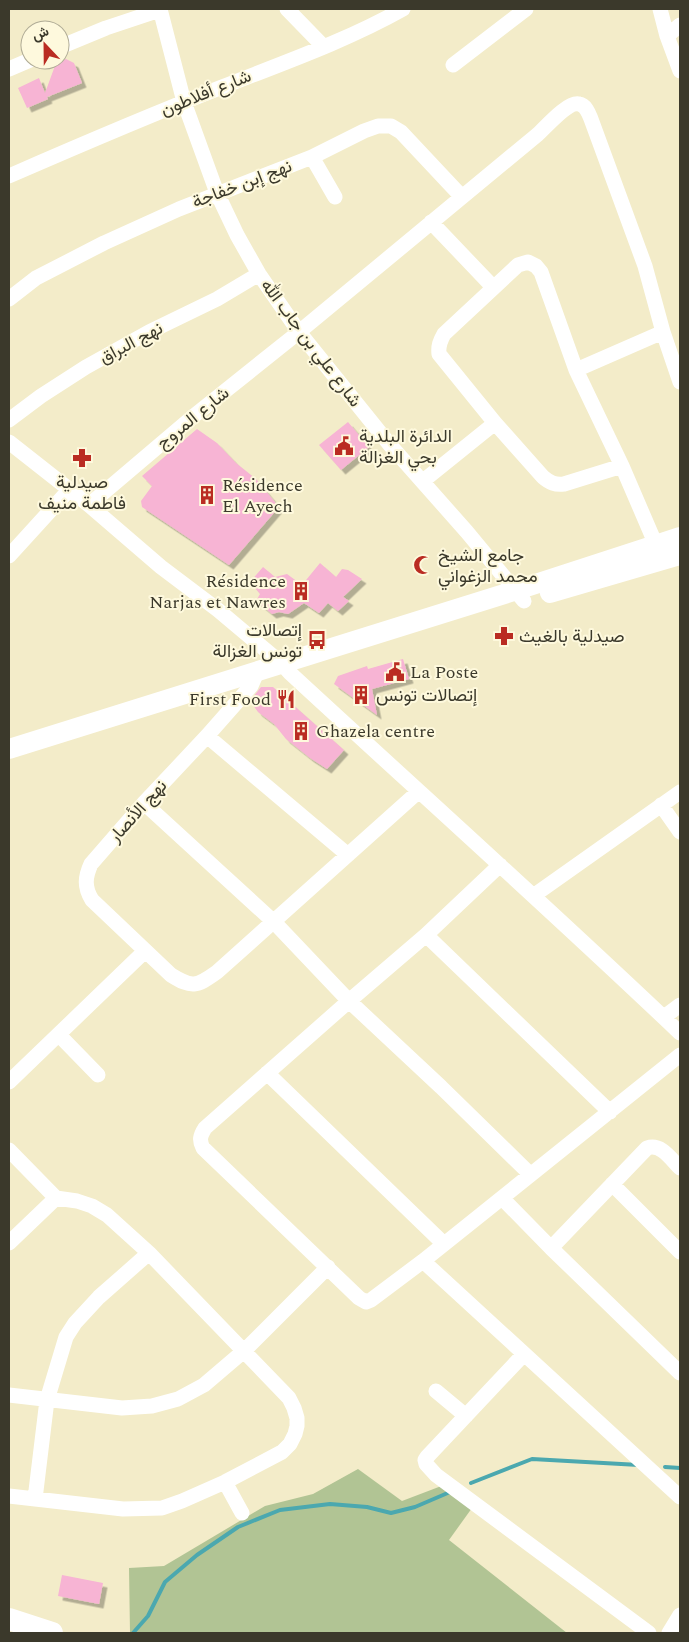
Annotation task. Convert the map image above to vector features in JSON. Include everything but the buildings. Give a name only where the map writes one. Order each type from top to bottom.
[{"type":"main road","points":[[9,1619],[52,1633]]},
{"type":"street","points":[[287,9],[324,47]]},
{"type":"street","name":"شارع أفلاطون","points":[[9,176],[184,102],[324,47],[378,23],[403,9]]},
{"type":"street","points":[[453,64],[526,9]]},
{"type":"street","points":[[660,9],[667,36],[680,70]]},
{"type":"street","points":[[70,43],[106,28],[160,10]]},
{"type":"street","name":"شارع علي بن جاب الله","points":[[160,10],[184,102],[217,193],[237,235],[259,274],[299,332],[390,444],[521,596]]},
{"type":"street","points":[[667,36],[680,25]]},
{"type":"street","name":"شارع المروج","points":[[90,504],[195,415],[299,332],[537,135],[570,105],[580,104],[585,107],[591,119],[645,266],[663,332]]},
{"type":"street","name":"نهج إبن خفاجة","points":[[9,299],[36,278],[104,243],[179,208],[312,157],[378,126],[391,126],[401,132],[462,197]]},
{"type":"street","points":[[312,157],[335,197]]},
{"type":"street","points":[[431,222],[493,287]]},
{"type":"street","points":[[622,466],[564,484],[555,485],[542,478],[439,354],[438,348],[444,334],[518,265],[528,262],[536,266],[541,272],[576,370],[622,466],[656,544]]},
{"type":"street","name":"نهج البراق","points":[[9,420],[40,396],[86,367],[149,332],[216,299],[259,274]]},
{"type":"street","points":[[576,370],[663,332],[680,382]]},
{"type":"street","points":[[423,481],[495,423]]},
{"type":"street","points":[[9,442],[90,504],[161,567],[218,610],[285,668],[418,792],[534,896],[680,1033]]},
{"type":"street","points":[[9,556],[70,489]]},
{"type":"street","points":[[521,596],[656,544],[680,537]]},
{"type":"street","points":[[9,762],[285,668],[521,596],[680,554]]},
{"type":"street","points":[[9,749],[254,679]]},
{"type":"street","name":"نهج الأنصار","points":[[145,951],[92,900],[86,891],[87,873],[91,864],[144,803],[208,736],[254,679]]},
{"type":"street","points":[[208,736],[348,855]]},
{"type":"street","points":[[9,1082],[145,951],[171,975],[185,984],[191,985],[208,979],[418,792]]},
{"type":"street","points":[[534,896],[680,792]]},
{"type":"street","points":[[144,803],[274,922],[349,1001],[530,1174]]},
{"type":"street","points":[[661,806],[680,832]]},
{"type":"street","points":[[500,865],[426,935],[205,1128],[200,1135],[200,1142],[203,1148],[359,1298],[366,1302],[423,1261],[680,1055]]},
{"type":"street","points":[[426,935],[610,1112]]},
{"type":"street","points":[[664,1017],[680,1005]]},
{"type":"street","points":[[59,1035],[98,1074]]},
{"type":"street","points":[[267,1073],[444,1244]]},
{"type":"street","points":[[551,1248],[647,1148],[659,1147],[680,1168]]},
{"type":"street","points":[[9,1150],[56,1198],[77,1201],[92,1206],[107,1215],[148,1253],[289,1398],[297,1418],[297,1426],[290,1444],[282,1452],[225,1482],[162,1508],[122,1509],[9,1496]]},
{"type":"street","points":[[612,1184],[680,1252]]},
{"type":"street","points":[[9,1243],[56,1198]]},
{"type":"street","points":[[502,1198],[551,1248],[680,1372]]},
{"type":"street","points":[[35,1499],[47,1400],[66,1337],[75,1323],[99,1297],[148,1253]]},
{"type":"street","points":[[423,1261],[680,1497]]},
{"type":"street","points":[[9,1395],[122,1408],[152,1406],[178,1399],[204,1384],[244,1350],[328,1267]]},
{"type":"street","points":[[524,1354],[427,1457],[425,1460],[428,1468],[649,1633]]},
{"type":"street","points":[[436,1391],[466,1416]]},
{"type":"street","points":[[225,1482],[242,1513]]},
{"type":"street","points":[[669,1633],[680,1615]]},
{"type":"green space","points":[[358,1469],[402,1501],[444,1485],[472,1508],[449,1540],[567,1633],[130,1633],[129,1568],[164,1566],[265,1506],[313,1494]]},
{"type":"waterway","points":[[471,1483],[532,1459],[639,1465]]},
{"type":"waterway","points":[[665,1467],[680,1468]]},
{"type":"waterway","points":[[133,1633],[148,1616],[165,1582],[197,1555],[238,1527],[280,1510],[330,1504],[367,1507],[391,1513],[415,1507],[450,1492]]},
{"type":"place","name":"الدائرة البلدية بحي الغزالة","points":[[344,446]]},
{"type":"place","name":"صيدلية فاطمة منيف","points":[[82,458]]},
{"type":"place","name":"Résidence El Ayech","points":[[207,495]]},
{"type":"place","name":"جامع الشيخ محمد الزغواني","points":[[423,565]]},
{"type":"place","name":"Résidence Narjas et Nawres","points":[[301,591]]},
{"type":"place","name":"صيدلية بالغيث","points":[[504,636]]},
{"type":"place","name":"إتصالات تونس الغزالة","points":[[317,640]]},
{"type":"place","name":"La Poste","points":[[395,672]]},
{"type":"place","name":"إتصالات تونس","points":[[361,695]]},
{"type":"place","name":"First Food","points":[[286,699]]},
{"type":"place","name":"Ghazela centre","points":[[301,731]]}]
